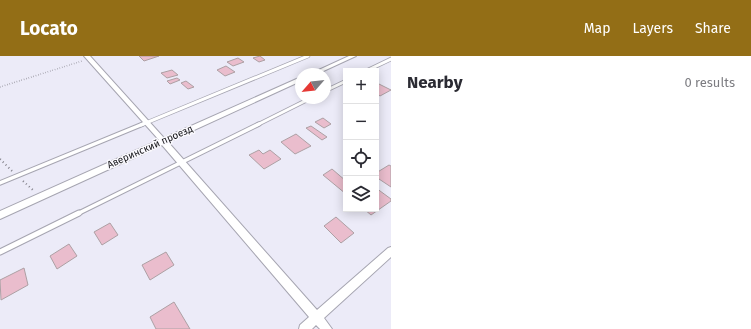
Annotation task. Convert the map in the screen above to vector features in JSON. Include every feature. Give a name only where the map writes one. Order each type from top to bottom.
[{"type":"street","points":[[326,68],[353,56]]},
{"type":"street","points":[[90,57],[327,329]]},
{"type":"street","name":"Аверинский проезд","points":[[0,215],[295,82]]},
{"type":"street","points":[[304,329],[391,251]]},
{"type":"lane","points":[[0,183],[308,56]]},
{"type":"lane","points":[[372,68],[391,59]]},
{"type":"lane","points":[[331,88],[343,82]]},
{"type":"lane","points":[[0,252],[299,104]]},
{"type":"path","points":[[0,87],[90,57]]},
{"type":"building","points":[[139,56],[159,56],[144,61]]},
{"type":"building","points":[[260,56],[265,60],[259,62],[253,58]]},
{"type":"building","points":[[238,58],[244,62],[233,66],[227,62]]},
{"type":"building","points":[[226,66],[235,72],[225,76],[217,70]]},
{"type":"building","points":[[172,70],[178,75],[167,78],[161,73]]},
{"type":"building","points":[[177,78],[180,80],[170,84],[167,81]]},
{"type":"building","points":[[186,81],[194,87],[188,89],[181,83]]},
{"type":"building","points":[[379,84],[391,90],[380,96]]},
{"type":"building","points":[[323,118],[331,124],[324,128],[315,122]]},
{"type":"building","points":[[311,126],[327,137],[322,140],[306,128]]},
{"type":"building","points":[[296,134],[311,146],[295,154],[281,142]]},
{"type":"building","points":[[259,150],[263,154],[270,150],[281,159],[264,169],[249,155]]},
{"type":"building","points":[[389,165],[391,166],[391,187],[379,179],[379,171]]},
{"type":"building","points":[[332,169],[343,178],[343,192],[323,175]]},
{"type":"building","points":[[379,190],[391,199],[391,201],[379,209]]},
{"type":"building","points":[[368,212],[375,212],[371,215]]},
{"type":"building","points":[[336,217],[354,233],[341,243],[324,226]]},
{"type":"building","points":[[110,223],[118,235],[102,245],[94,232]]},
{"type":"building","points":[[69,244],[77,256],[57,269],[50,256]]},
{"type":"building","points":[[166,252],[174,265],[150,280],[142,265]]},
{"type":"building","points":[[24,268],[28,285],[1,300],[0,280]]},
{"type":"building","points":[[174,302],[190,329],[156,329],[150,317]]}]
